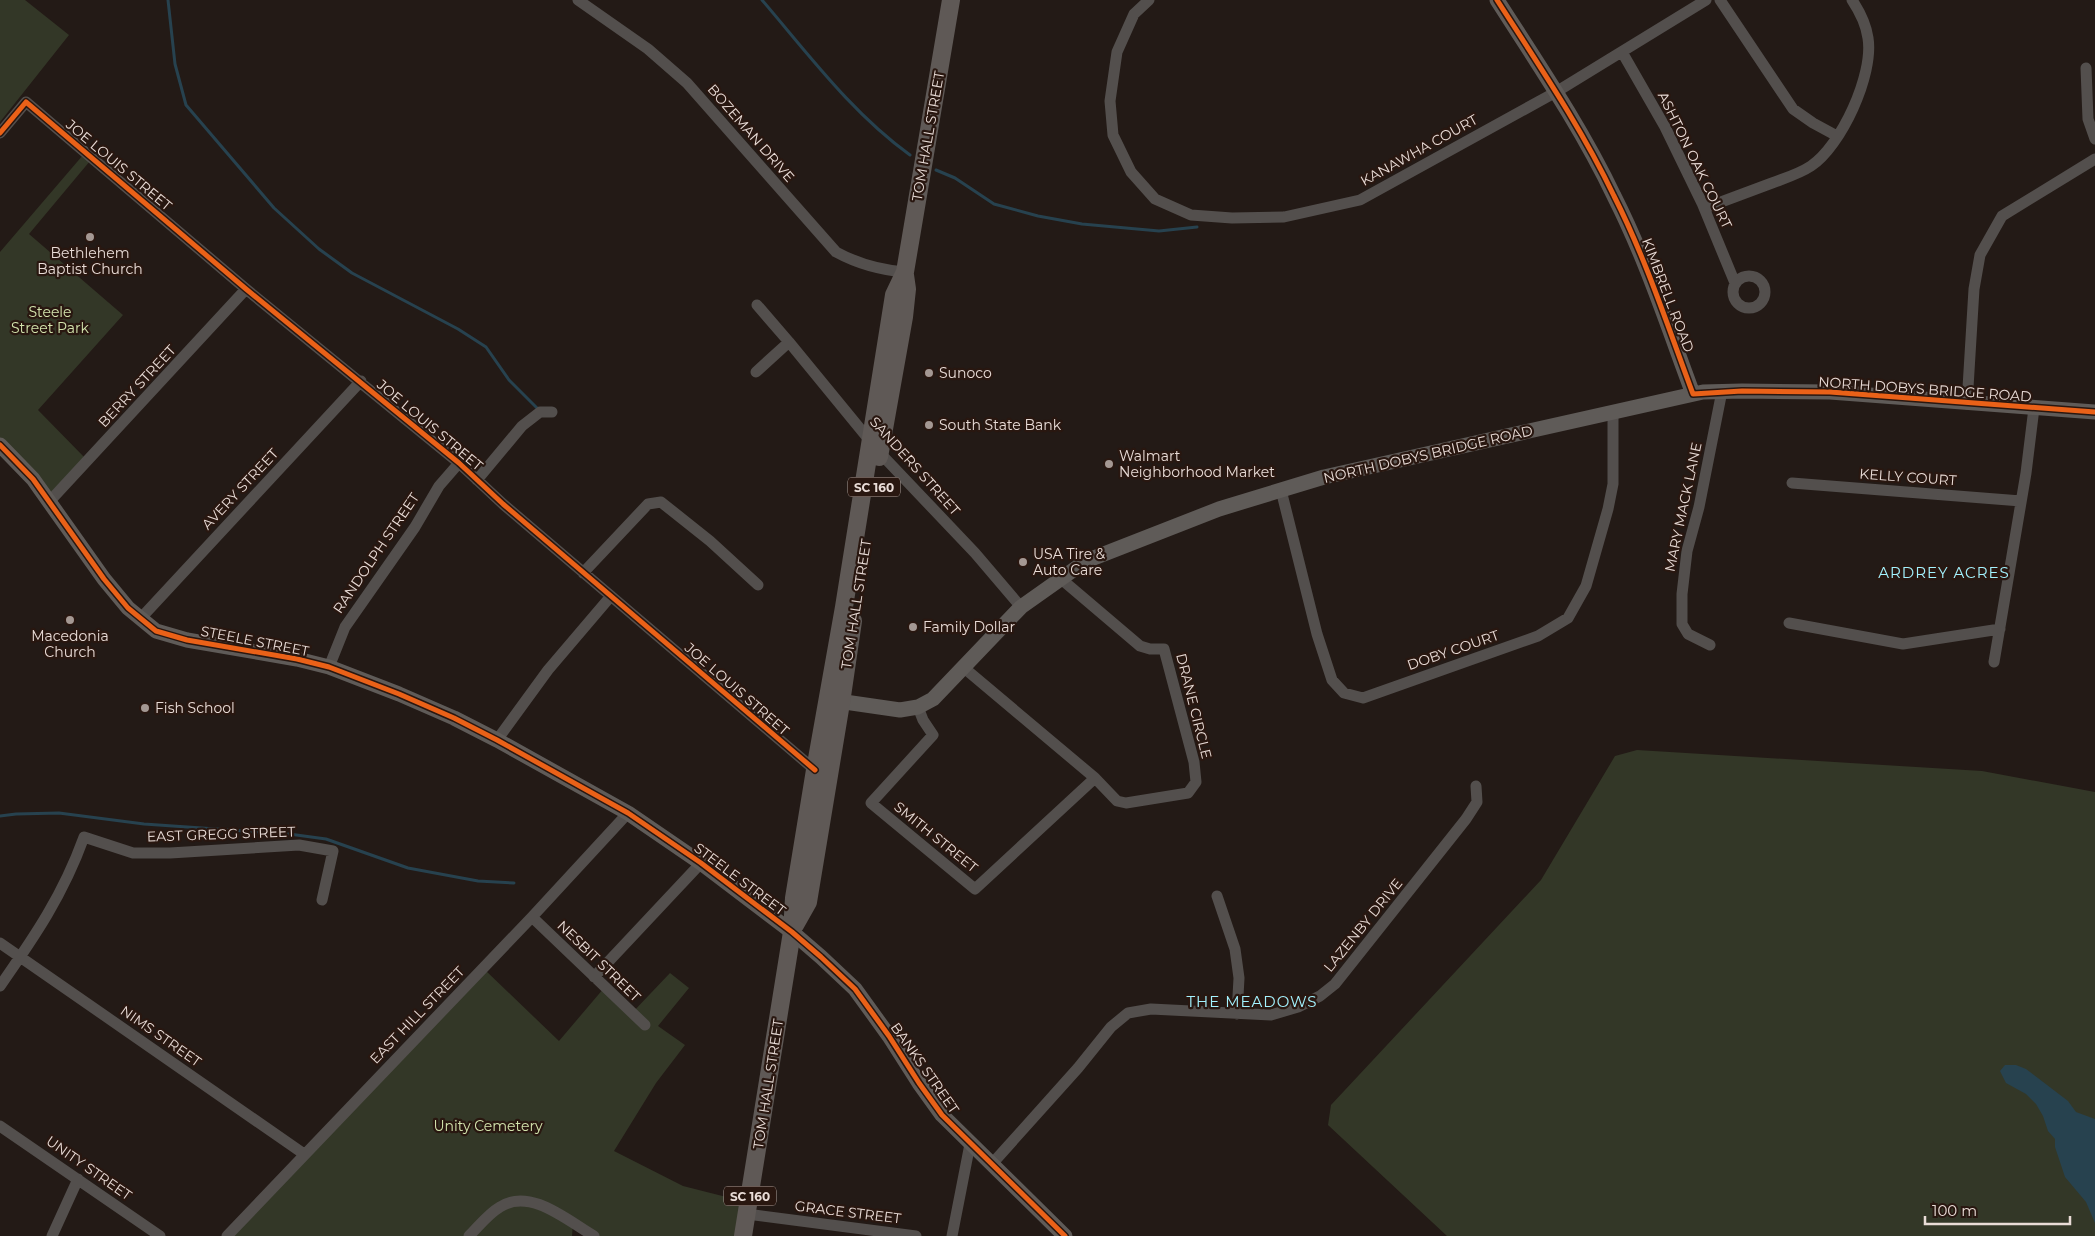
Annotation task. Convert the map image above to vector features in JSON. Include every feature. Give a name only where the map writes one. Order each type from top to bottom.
[{"type":"main road","name":"TOM HALL STREET","points":[[792,932],[808,902],[835,701],[875,447],[894,295],[905,272],[951,0]]},
{"type":"main road","name":"TOM HALL STREET","points":[[744,1236],[792,932],[794,898],[815,770],[835,701]]},
{"type":"street","name":"BOZEMAN DRIVE","points":[[578,0],[648,49],[687,83],[836,252],[854,262],[873,268],[905,272]]},
{"type":"street","name":"KANAWHA COURT","points":[[1149,0],[1134,14],[1117,52],[1110,101],[1113,135],[1131,172],[1155,199],[1191,215],[1232,218],[1284,217],[1360,200],[1556,92],[1706,0]]},
{"type":"street","name":"KIMBRELL ROAD","points":[[1497,0],[1556,92],[1610,186],[1634,238],[1693,394]]},
{"type":"street","points":[[1720,0],[1793,109],[1812,123],[1837,136]]},
{"type":"street","points":[[1705,208],[1808,168],[1829,150],[1850,113],[1862,82],[1868,51],[1868,38],[1864,22],[1852,0]]},
{"type":"street","name":"ASHTON OAK COURT","points":[[1622,52],[1665,127],[1705,208],[1735,283]]},
{"type":"street","points":[[2086,68],[2088,119],[2095,139]]},
{"type":"street","name":"JOE LOUIS STREET","points":[[0,133],[26,102],[246,289],[361,381],[459,463],[583,573],[815,770]]},
{"type":"street","points":[[1967,404],[1974,289],[1980,254],[2002,216],[2095,159]]},
{"type":"street","name":"BERRY STREET","points":[[49,502],[246,289]]},
{"type":"street","name":"SANDERS STREET","points":[[757,304],[875,447],[975,554],[1021,607]]},
{"type":"street","points":[[756,372],[789,342]]},
{"type":"street","name":"AVERY STREET","points":[[141,618],[361,381]]},
{"type":"street","name":"NORTH DOBYS BRIDGE ROAD","points":[[835,701],[900,710],[918,707],[933,699],[1021,607],[1086,561],[1148,535],[1219,509],[1324,477],[1482,443],[1613,411],[1693,394],[1722,391],[1830,392],[1967,404],[2095,412]]},
{"type":"street","name":"MARY MACK LANE","points":[[1710,645],[1688,634],[1682,624],[1682,594],[1687,550],[1699,507],[1722,391]]},
{"type":"street","points":[[1994,662],[2021,501],[2034,408]]},
{"type":"street","name":"DOBY COURT","points":[[1281,490],[1317,634],[1332,680],[1344,693],[1363,698],[1538,636],[1568,618],[1586,586],[1608,510],[1613,484],[1613,411]]},
{"type":"street","points":[[477,480],[522,426],[540,412],[552,412]]},
{"type":"street","name":"STEELE STREET","points":[[0,445],[26,472],[104,579],[128,608],[156,631],[187,640],[297,659],[329,667],[454,718],[628,813],[701,863],[792,932]]},
{"type":"street","name":"RANDOLPH STREET","points":[[329,667],[345,627],[415,527],[439,486],[459,463]]},
{"type":"street","name":"KELLY COURT","points":[[1792,483],[2021,501]]},
{"type":"street","points":[[583,573],[648,504],[661,502],[710,541],[758,585]]},
{"type":"street","name":"DRANE CIRCLE","points":[[1060,578],[1140,646],[1150,649],[1164,649],[1194,762],[1196,782],[1188,793],[1126,803],[1117,802],[1095,778]]},
{"type":"street","points":[[496,740],[548,670],[611,596]]},
{"type":"street","points":[[1789,624],[1903,644],[2000,628]]},
{"type":"street","points":[[964,668],[1095,778]]},
{"type":"street","name":"SMITH STREET","points":[[918,707],[923,720],[933,736],[871,803],[976,889],[1095,778]]},
{"type":"street","name":"LAZENBY DRIVE","points":[[992,1165],[1078,1068],[1111,1027],[1128,1013],[1151,1010],[1271,1015],[1298,1007],[1320,996],[1336,984],[1466,819],[1477,802],[1476,786]]},
{"type":"street","name":"EAST HILL STREET","points":[[227,1236],[532,918],[628,813]]},
{"type":"street","name":"EAST GREGG STREET","points":[[0,986],[53,908],[72,871],[84,837],[133,853],[170,853],[299,845],[333,851],[322,900]]},
{"type":"street","points":[[594,976],[701,863]]},
{"type":"street","points":[[1217,896],[1235,949],[1239,978],[1237,1014]]},
{"type":"street","name":"NESBIT STREET","points":[[532,918],[645,1026]]},
{"type":"street","name":"BANKS STREET","points":[[792,932],[855,989],[890,1036],[919,1083],[942,1115],[1065,1236]]},
{"type":"street","name":"NIMS STREET","points":[[0,943],[304,1154]]},
{"type":"street","name":"UNITY STREET","points":[[0,1126],[160,1236]]},
{"type":"street","points":[[952,1236],[970,1144]]},
{"type":"street","points":[[52,1236],[78,1179]]},
{"type":"street","points":[[469,1236],[499,1207],[517,1200],[538,1204],[594,1236]]},
{"type":"street","name":"GRACE STREET","points":[[747,1214],[916,1236]]},
{"type":"green space","points":[[0,0],[25,0],[69,35],[0,122]]},
{"type":"green space","name":"Steele Street Park","points":[[83,155],[90,161],[29,234],[123,315],[38,410],[85,458],[50,495],[0,438],[0,252]]},
{"type":"green space","points":[[1637,750],[1982,771],[2095,792],[2095,1236],[1447,1236],[1328,1125],[1331,1105],[1541,880],[1615,756]]},
{"type":"green space","name":"Unity Cemetery","points":[[484,969],[559,1041],[604,988],[631,1014],[670,973],[689,988],[658,1026],[685,1045],[656,1083],[614,1151],[683,1186],[746,1202],[741,1236],[596,1236],[573,1223],[572,1236],[229,1236]]},
{"type":"water","points":[[2005,1065],[2016,1065],[2026,1069],[2068,1101],[2076,1112],[2095,1119],[2095,1223],[2086,1202],[2065,1177],[2055,1147],[2055,1139],[2048,1131],[2043,1116],[2036,1104],[2026,1094],[2006,1083],[2000,1071]]},
{"type":"waterway","points":[[168,0],[175,64],[186,105],[274,208],[319,249],[352,273],[458,329],[486,347],[509,380],[539,410]]},
{"type":"waterway","points":[[762,0],[850,102],[889,139],[910,155]]},
{"type":"waterway","points":[[936,170],[955,178],[994,204],[1038,216],[1082,224],[1159,231],[1197,227]]},
{"type":"waterway","points":[[0,816],[59,813],[144,824],[289,834],[326,839],[408,868],[478,881],[514,883]]},
{"type":"cycle path","points":[[1497,0],[1588,145],[1626,220],[1693,394],[1742,391],[1830,392],[2095,412]]},
{"type":"cycle path","points":[[0,133],[26,102],[246,289],[459,463],[503,504],[815,770]]},
{"type":"cycle path","points":[[0,445],[33,479],[104,579],[128,608],[156,631],[187,640],[297,659],[329,667],[399,694],[454,718],[497,740],[628,813],[701,863],[792,932],[855,989],[942,1115],[1065,1236]]},
{"type":"place","name":"Bethlehem Baptist Church","points":[[90,237]]},
{"type":"place","name":"Sunoco","points":[[929,373]]},
{"type":"place","name":"South State Bank","points":[[929,425]]},
{"type":"place","name":"Walmart Neighborhood Market","points":[[1109,464]]},
{"type":"place","name":"USA Tire & Auto Care","points":[[1023,562]]},
{"type":"place","name":"Macedonia Church","points":[[70,620]]},
{"type":"place","name":"Family Dollar","points":[[913,627]]},
{"type":"place","name":"Fish School","points":[[145,708]]},
{"type":"district","name":"ARDREY ACRES","points":[[1944,572]]},
{"type":"district","name":"THE MEADOWS","points":[[1252,1001]]}]
